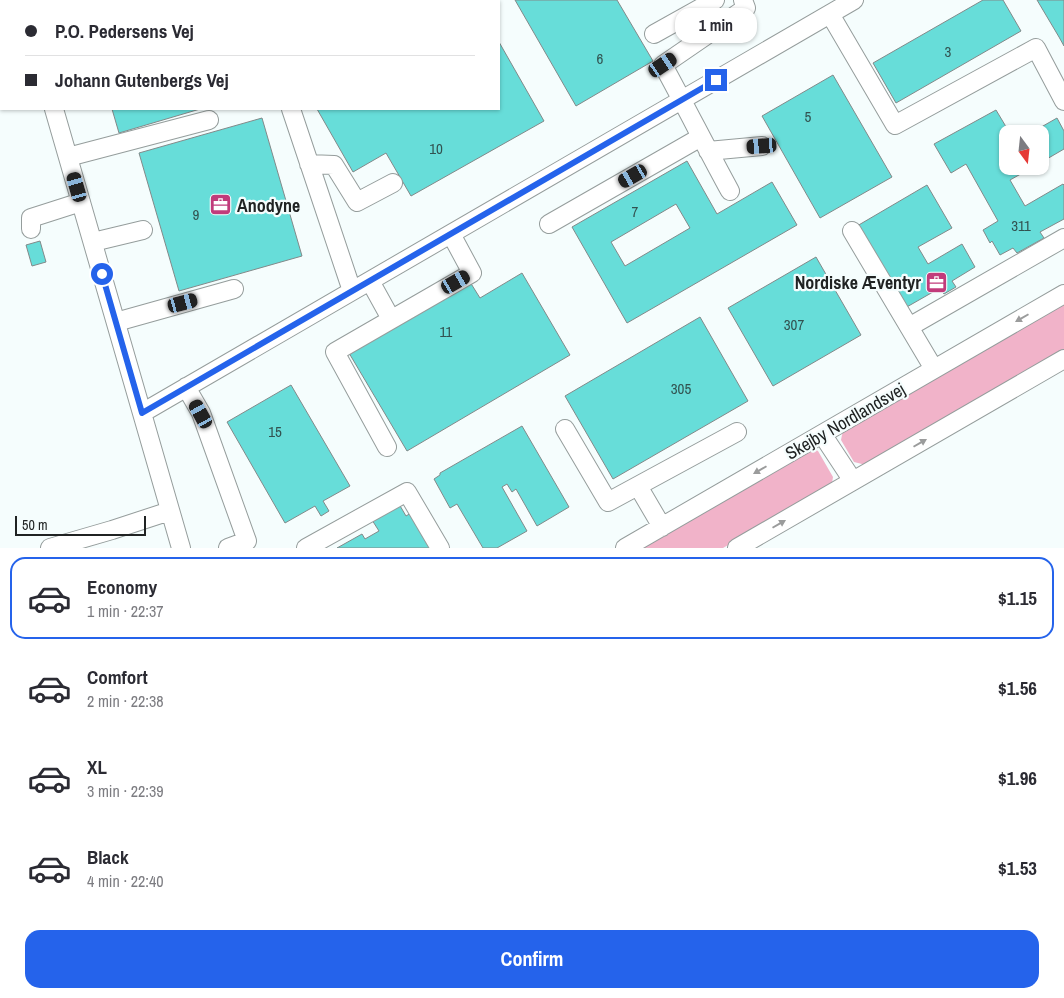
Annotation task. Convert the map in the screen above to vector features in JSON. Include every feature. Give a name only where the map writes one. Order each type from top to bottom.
[{"type":"street","points":[[654,34],[715,0]]},
{"type":"street","points":[[730,191],[663,65],[746,8],[743,0]]},
{"type":"street","points":[[142,413],[854,0]]},
{"type":"street","points":[[830,14],[894,125],[1036,48],[1064,101]]},
{"type":"street","points":[[54,110],[181,548]]},
{"type":"street","points":[[291,110],[352,291]]},
{"type":"street","points":[[68,157],[209,120]]},
{"type":"street","points":[[549,224],[704,144],[762,146]]},
{"type":"street","points":[[310,164],[334,164],[357,202],[393,184]]},
{"type":"street","points":[[31,229],[31,218],[81,202]]},
{"type":"street","points":[[93,242],[143,230]]},
{"type":"street","points":[[852,231],[934,369]]},
{"type":"street","points":[[387,446],[335,352],[472,273],[451,234]]},
{"type":"street","points":[[909,327],[1064,238]]},
{"type":"street","points":[[370,281],[391,320]]},
{"type":"street","points":[[116,322],[234,289]]},
{"type":"street","name":"Skejby Nordlandsvej","points":[[625,548],[1064,294]]},
{"type":"street","points":[[737,548],[1064,360]]},
{"type":"street","points":[[186,387],[201,414],[247,541],[228,548]]},
{"type":"street","points":[[565,429],[608,502],[738,432]]},
{"type":"street","points":[[822,434],[853,481]]},
{"type":"street","points":[[638,486],[662,527]]},
{"type":"street","points":[[316,546],[407,492],[440,548]]},
{"type":"street","points":[[50,548],[170,511]]},
{"type":"shaded area","points":[[1064,300],[1064,351],[868,464],[854,462],[841,440],[844,429]]},
{"type":"shaded area","points":[[813,448],[818,451],[833,477],[832,483],[723,548],[637,548]]},
{"type":"building","points":[[515,0],[617,0],[653,61],[576,106]]},
{"type":"building","points":[[983,0],[1003,0],[1021,31],[896,103],[873,63]]},
{"type":"building","points":[[1037,0],[1064,0],[1064,46],[1059,37]]},
{"type":"building","points":[[500,44],[544,121],[411,196],[386,153],[353,172],[318,110],[500,110]]},
{"type":"building","points":[[833,75],[892,177],[820,218],[762,116]]},
{"type":"building","points":[[112,110],[197,110],[119,133]]},
{"type":"building","points":[[996,110],[1005,125],[999,125],[999,175],[1019,175],[1010,180],[1025,206],[1063,184],[1064,219],[1040,232],[1044,238],[1017,253],[1013,248],[1000,255],[992,241],[990,243],[983,230],[998,221],[966,164],[951,173],[934,144]]},
{"type":"building","name":"Anodyne","points":[[262,118],[302,256],[179,291],[139,153]]},
{"type":"building","points":[[1057,118],[1064,131],[1064,149],[1049,158],[1049,125],[1045,125]]},
{"type":"building","points":[[687,161],[717,214],[772,182],[797,225],[627,323],[572,227]],"holes":[[[676,204],[690,228],[625,266],[611,242]]]},
{"type":"building","points":[[927,185],[952,228],[918,247],[928,264],[962,244],[975,267],[952,281],[956,287],[944,294],[940,288],[905,308],[857,226]]},
{"type":"building","points":[[40,241],[46,262],[32,266],[26,245]]},
{"type":"building","points":[[816,257],[861,335],[773,386],[728,308]]},
{"type":"building","points":[[522,273],[570,355],[407,451],[349,353],[470,282],[480,298]]},
{"type":"building","points":[[700,317],[748,401],[613,479],[565,396]]},
{"type":"building","points":[[291,385],[350,486],[323,501],[329,511],[321,516],[315,506],[285,523],[227,422]]},
{"type":"building","points":[[522,426],[569,507],[537,526],[516,489],[512,492],[507,484],[502,487],[527,531],[497,548],[483,548],[457,504],[450,508],[434,479],[440,473]]},
{"type":"building","points":[[399,504],[406,516],[411,513],[431,548],[337,548],[362,534],[365,539],[379,531],[372,520]]},
{"type":"place","name":"Anodyne","points":[[221,205]]},
{"type":"place","name":"Nordiske Æventyr","points":[[937,282]]},
{"type":"route","points":[[102,274],[142,413],[716,80]]}]
